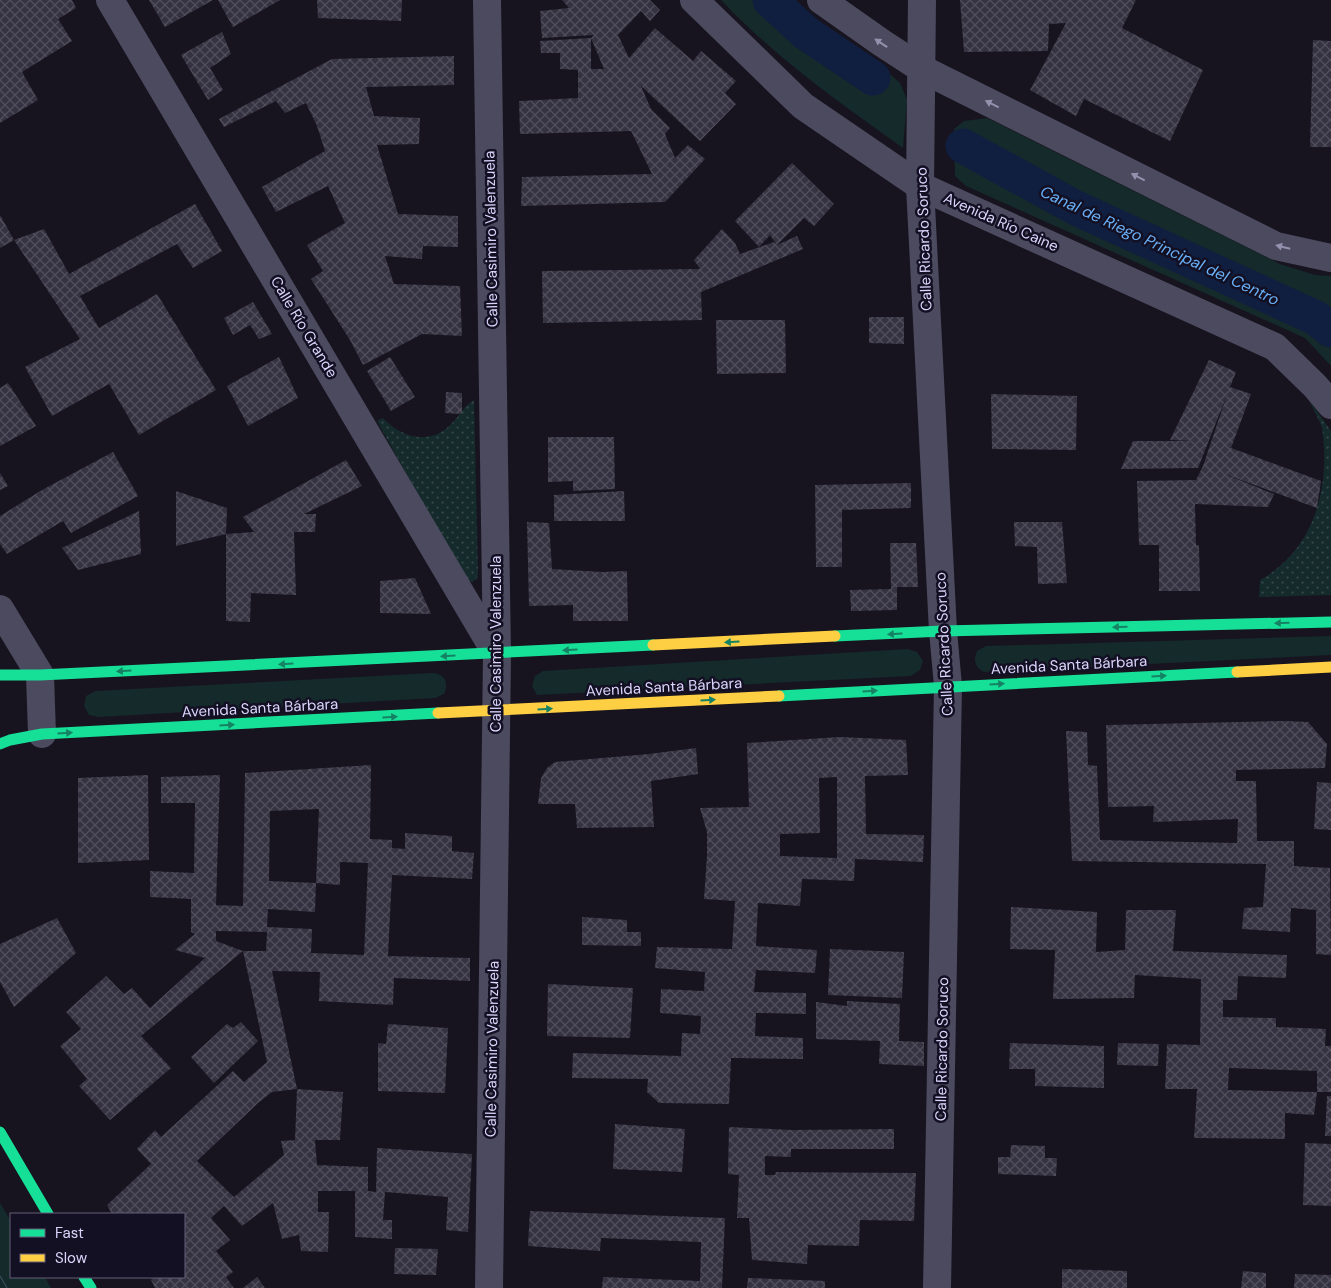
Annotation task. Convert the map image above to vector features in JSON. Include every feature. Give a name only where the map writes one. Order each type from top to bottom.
[{"type":"main road","points":[[0,675],[40,675],[497,654],[943,631],[1331,622]]},
{"type":"main road","name":"Avenida Santa Bárbara","points":[[0,744],[10,740],[42,734],[497,712],[948,686],[1331,667]]},
{"type":"main road","points":[[0,1132],[47,1213]]},
{"type":"street","name":"Calle Río Grande","points":[[110,0],[497,654]]},
{"type":"street","name":"Calle Casimiro Valenzuela","points":[[487,0],[497,654],[489,1288]]},
{"type":"street","name":"Avenida Río Caine","points":[[694,0],[803,106],[920,186],[1275,347],[1331,405]]},
{"type":"street","points":[[821,0],[922,69],[1276,246],[1331,258]]},
{"type":"street","name":"Calle Ricardo Soruco","points":[[922,0],[920,186],[943,631],[948,686],[937,1288]]},
{"type":"street","points":[[0,609],[40,675],[42,734]]},
{"type":"green space","points":[[721,0],[783,0],[816,27],[883,68],[900,83],[907,100],[903,148],[786,60],[763,41]]},
{"type":"green space","points":[[987,118],[1280,264],[1315,275],[1331,276],[1331,366],[1305,338],[966,186],[955,176],[954,129],[964,121]]},
{"type":"green space","points":[[474,400],[478,573],[477,579],[472,582],[466,580],[462,574],[377,421],[383,418],[390,425],[407,434],[426,437],[444,430]]},
{"type":"green space","points":[[1309,400],[1331,431],[1331,595],[1259,597],[1260,580],[1279,567],[1294,552],[1306,535],[1321,495],[1324,473],[1322,428]]},
{"type":"green space","points":[[1331,636],[1331,655],[984,672],[977,666],[975,660],[977,651],[986,646]]},
{"type":"green space","points":[[908,649],[917,652],[923,661],[920,670],[911,676],[537,695],[532,686],[535,676],[543,671]]},
{"type":"green space","points":[[432,673],[443,677],[446,683],[444,694],[435,698],[99,717],[89,715],[84,706],[86,696],[95,691]]},
{"type":"green space","points":[[0,1203],[10,1219],[10,1278],[46,1278],[51,1288],[0,1288]]},
{"type":"building","points":[[0,0],[72,0],[76,8],[58,19],[72,41],[22,72],[38,100],[0,123]]},
{"type":"building","points":[[149,0],[213,0],[165,27]]},
{"type":"building","points":[[218,0],[280,0],[233,27]]},
{"type":"building","points":[[317,0],[402,0],[401,21],[318,18]]},
{"type":"building","points":[[562,0],[650,0],[660,10],[650,21],[641,11],[618,35],[629,58],[655,28],[693,61],[701,51],[736,81],[725,93],[736,104],[700,141],[641,86],[651,109],[670,128],[665,134],[675,158],[688,145],[705,159],[665,202],[521,206],[522,177],[652,174],[631,131],[520,134],[519,101],[578,98],[578,70],[560,69],[560,53],[541,53],[540,41],[591,38],[594,35],[542,38],[540,11],[569,8]],"holes":[[[591,38],[604,69],[591,69]]]},
{"type":"building","points":[[960,0],[1136,0],[1122,28],[1203,70],[1170,141],[1084,99],[1076,116],[1030,90],[1066,23],[1049,24],[1048,51],[964,52]]},
{"type":"building","points":[[222,32],[231,54],[210,68],[223,90],[208,100],[181,55]]},
{"type":"building","points":[[1313,40],[1331,41],[1331,147],[1310,147]]},
{"type":"building","points":[[454,56],[454,85],[366,87],[374,116],[420,118],[419,144],[377,145],[398,214],[458,216],[458,247],[423,246],[422,259],[385,256],[394,284],[460,286],[462,336],[422,334],[363,365],[350,340],[311,279],[323,271],[307,245],[345,223],[328,186],[276,212],[262,187],[325,151],[317,126],[306,103],[285,113],[276,101],[224,127],[219,119],[332,59]]},
{"type":"building","points":[[792,163],[834,204],[814,226],[804,218],[777,245],[770,235],[759,247],[735,221]]},
{"type":"building","points":[[195,204],[222,251],[193,268],[177,244],[80,296],[99,328],[157,294],[216,390],[139,435],[109,384],[52,416],[25,367],[80,339],[14,240],[44,229],[69,274]]},
{"type":"building","points":[[0,215],[14,240],[0,248]]},
{"type":"building","points":[[722,229],[735,243],[740,254],[774,242],[777,245],[797,236],[803,249],[701,292],[702,320],[543,323],[542,271],[700,269],[694,260]]},
{"type":"building","points":[[253,302],[272,334],[259,339],[250,325],[233,335],[224,318]]},
{"type":"building","points":[[869,317],[904,317],[904,344],[869,343]]},
{"type":"building","points":[[716,320],[785,320],[786,373],[717,374]]},
{"type":"building","points":[[279,357],[298,398],[248,426],[227,386]]},
{"type":"building","points":[[390,357],[415,397],[391,411],[367,371]]},
{"type":"building","points":[[1209,360],[1236,372],[1230,387],[1251,394],[1231,448],[1321,481],[1317,508],[1222,473],[1274,494],[1268,507],[1195,504],[1196,545],[1199,545],[1200,591],[1159,591],[1159,545],[1139,545],[1137,481],[1196,480],[1203,466],[1227,395],[1198,468],[1121,469],[1133,441],[1194,441],[1170,440]]},
{"type":"building","points":[[8,383],[36,426],[0,446],[0,388]]},
{"type":"building","points":[[446,392],[462,393],[462,414],[445,413]]},
{"type":"building","points":[[991,394],[1077,396],[1076,450],[992,449]]},
{"type":"building","points":[[548,437],[614,437],[615,489],[573,491],[573,481],[548,482]]},
{"type":"building","points":[[113,452],[138,496],[71,533],[63,521],[7,554],[0,544],[0,516],[42,490]]},
{"type":"building","points":[[346,460],[362,486],[304,514],[316,514],[315,532],[294,532],[296,595],[251,593],[250,622],[226,621],[226,534],[254,532],[243,517]]},
{"type":"building","points":[[0,473],[8,486],[0,490]]},
{"type":"building","points":[[911,483],[911,508],[842,510],[842,567],[816,567],[815,485]]},
{"type":"building","points":[[176,491],[227,508],[226,534],[176,546]]},
{"type":"building","points":[[624,491],[625,521],[554,521],[554,495]]},
{"type":"building","points":[[139,511],[141,554],[78,570],[62,548]]},
{"type":"building","points":[[527,522],[549,523],[552,569],[602,572],[627,571],[628,621],[573,621],[573,605],[529,606]]},
{"type":"building","points":[[1014,522],[1062,522],[1067,583],[1038,584],[1037,547],[1015,546]]},
{"type":"building","points":[[890,543],[916,543],[918,587],[897,587],[897,610],[851,611],[850,590],[891,589]]},
{"type":"building","points":[[415,578],[431,614],[380,613],[380,581]]},
{"type":"building","points":[[1308,722],[1327,744],[1325,768],[1236,770],[1236,781],[1256,781],[1257,841],[1294,841],[1294,866],[1330,868],[1331,955],[1316,954],[1316,910],[1291,908],[1290,932],[1242,929],[1244,908],[1263,907],[1266,864],[1072,861],[1066,731],[1087,732],[1088,765],[1097,766],[1100,840],[1237,843],[1238,819],[1153,822],[1154,806],[1108,807],[1106,725]]},
{"type":"building","points":[[840,737],[906,740],[908,775],[865,776],[866,834],[924,835],[923,862],[855,859],[854,881],[802,879],[800,906],[758,903],[756,946],[817,950],[815,973],[756,970],[754,992],[806,993],[806,1014],[756,1013],[755,1036],[803,1038],[803,1059],[731,1058],[729,1104],[659,1103],[647,1092],[648,1079],[572,1078],[573,1053],[681,1056],[682,1033],[700,1034],[701,1016],[660,1013],[661,989],[704,991],[705,972],[655,968],[657,947],[732,949],[735,901],[704,899],[707,832],[700,808],[749,807],[747,743]],"holes":[[[837,777],[837,858],[780,856],[780,834],[820,833],[819,778]]]},
{"type":"building","points":[[696,748],[698,774],[651,781],[654,827],[577,828],[575,804],[538,804],[541,778],[547,768],[555,762]]},
{"type":"building","points":[[371,765],[370,839],[392,840],[392,848],[405,849],[405,833],[452,836],[452,851],[474,853],[472,879],[392,875],[388,956],[470,958],[470,981],[394,978],[393,1005],[319,1001],[320,972],[272,971],[297,1089],[343,1092],[340,1140],[315,1140],[317,1165],[368,1167],[368,1191],[376,1192],[377,1148],[472,1154],[468,1232],[446,1230],[448,1197],[385,1192],[383,1220],[392,1220],[392,1239],[355,1237],[355,1191],[318,1191],[318,1212],[329,1212],[328,1252],[301,1251],[299,1235],[282,1239],[273,1203],[242,1226],[224,1206],[211,1218],[230,1240],[216,1251],[233,1272],[226,1277],[234,1288],[155,1288],[151,1280],[153,1278],[185,1278],[185,1213],[111,1213],[107,1205],[151,1164],[137,1149],[155,1130],[161,1137],[233,1071],[244,1082],[267,1062],[243,951],[141,1036],[171,1068],[110,1120],[79,1086],[87,1079],[60,1046],[81,1029],[66,1012],[106,976],[124,994],[132,988],[150,1008],[205,958],[175,950],[195,934],[191,932],[191,899],[150,897],[150,871],[194,873],[195,803],[161,803],[161,777],[220,775],[216,905],[243,906],[245,773]],"holes":[[[319,809],[316,883],[269,881],[270,811]],[[340,862],[368,863],[364,955],[311,953],[312,929],[267,927],[268,909],[315,912],[316,883],[340,885]],[[216,931],[267,932],[266,951],[243,951],[216,941]],[[297,1089],[295,1140],[281,1141],[284,1155],[234,1197],[197,1161],[272,1092]]]},
{"type":"building","points":[[148,775],[149,860],[78,863],[78,778]]},
{"type":"building","points":[[1317,782],[1331,783],[1331,830],[1314,829]]},
{"type":"building","points":[[1011,907],[1097,912],[1096,952],[1125,950],[1126,910],[1176,910],[1173,951],[1287,955],[1286,978],[1238,976],[1237,1000],[1223,1000],[1223,1017],[1276,1018],[1276,1027],[1326,1029],[1325,1046],[1331,1046],[1331,1092],[1317,1092],[1314,1115],[1285,1113],[1285,1139],[1194,1138],[1197,1089],[1165,1089],[1167,1044],[1200,1045],[1201,979],[1135,975],[1134,998],[1053,999],[1055,950],[1010,949]],"holes":[[[1229,1068],[1317,1071],[1317,1092],[1228,1090]]]},
{"type":"building","points":[[582,917],[627,920],[627,932],[641,932],[641,946],[582,945]]},
{"type":"building","points":[[57,918],[76,953],[14,1007],[0,982],[0,944]]},
{"type":"building","points":[[830,949],[904,952],[902,998],[828,995]]},
{"type":"building","points":[[548,984],[633,988],[630,1038],[547,1036]]},
{"type":"building","points":[[847,1001],[900,1004],[899,1041],[924,1042],[924,1066],[879,1064],[880,1041],[816,1039],[816,1002],[847,1006]]},
{"type":"building","points":[[241,1022],[258,1041],[214,1083],[191,1057],[227,1024],[233,1028]]},
{"type":"building","points":[[388,1024],[448,1028],[445,1093],[378,1091],[378,1043],[386,1044]]},
{"type":"building","points":[[1010,1043],[1104,1046],[1104,1088],[1035,1086],[1035,1069],[1009,1069]]},
{"type":"building","points":[[1118,1043],[1159,1044],[1158,1066],[1117,1065]]},
{"type":"building","points":[[1327,1096],[1331,1096],[1331,1136],[1325,1136]]},
{"type":"building","points":[[615,1124],[685,1129],[682,1172],[613,1169]]},
{"type":"building","points":[[729,1127],[792,1130],[894,1129],[894,1149],[791,1149],[791,1157],[765,1156],[765,1175],[775,1175],[776,1172],[916,1173],[914,1221],[860,1220],[859,1246],[808,1245],[807,1264],[752,1260],[749,1218],[737,1218],[739,1175],[728,1174]]},
{"type":"building","points":[[1305,1143],[1331,1144],[1331,1206],[1303,1205]]},
{"type":"building","points":[[1011,1145],[1045,1146],[1045,1158],[1057,1158],[1056,1176],[998,1174],[998,1157],[1010,1157]]},
{"type":"building","points":[[530,1211],[725,1218],[722,1288],[602,1288],[603,1277],[700,1281],[701,1242],[601,1238],[600,1251],[528,1246]]},
{"type":"building","points":[[395,1248],[438,1249],[436,1275],[394,1274]]},
{"type":"building","points":[[1062,1269],[1127,1271],[1127,1288],[1062,1288]]},
{"type":"building","points":[[1243,1271],[1266,1273],[1266,1288],[1241,1288]]},
{"type":"building","points":[[1295,1274],[1331,1275],[1331,1288],[1294,1288]]},
{"type":"building","points":[[257,1277],[265,1288],[243,1288]]},
{"type":"building","points":[[748,1278],[825,1281],[825,1288],[747,1288]]},
{"type":"waterway","name":"Canal de Riego Principal del Centro","points":[[770,0],[806,33],[873,78]]},
{"type":"waterway","name":"Canal de Riego Principal del Centro","points":[[963,146],[1076,208],[1316,318],[1331,330]]},
{"type":"tram line","points":[[0,1276],[7,1288]]},
{"type":"traffic: fast","points":[[835,636],[943,631],[1331,622]]},
{"type":"traffic: fast","points":[[0,675],[40,675],[653,645]]},
{"type":"traffic: fast","points":[[779,696],[1237,672]]},
{"type":"traffic: fast","points":[[0,744],[10,740],[42,734],[438,713]]},
{"type":"traffic: fast","points":[[0,1132],[47,1213]]},
{"type":"traffic: fast","points":[[85,1278],[91,1288]]},
{"type":"traffic: slow","points":[[653,645],[835,636]]},
{"type":"traffic: slow","points":[[1237,672],[1331,667]]},
{"type":"traffic: slow","points":[[438,713],[779,696]]}]
